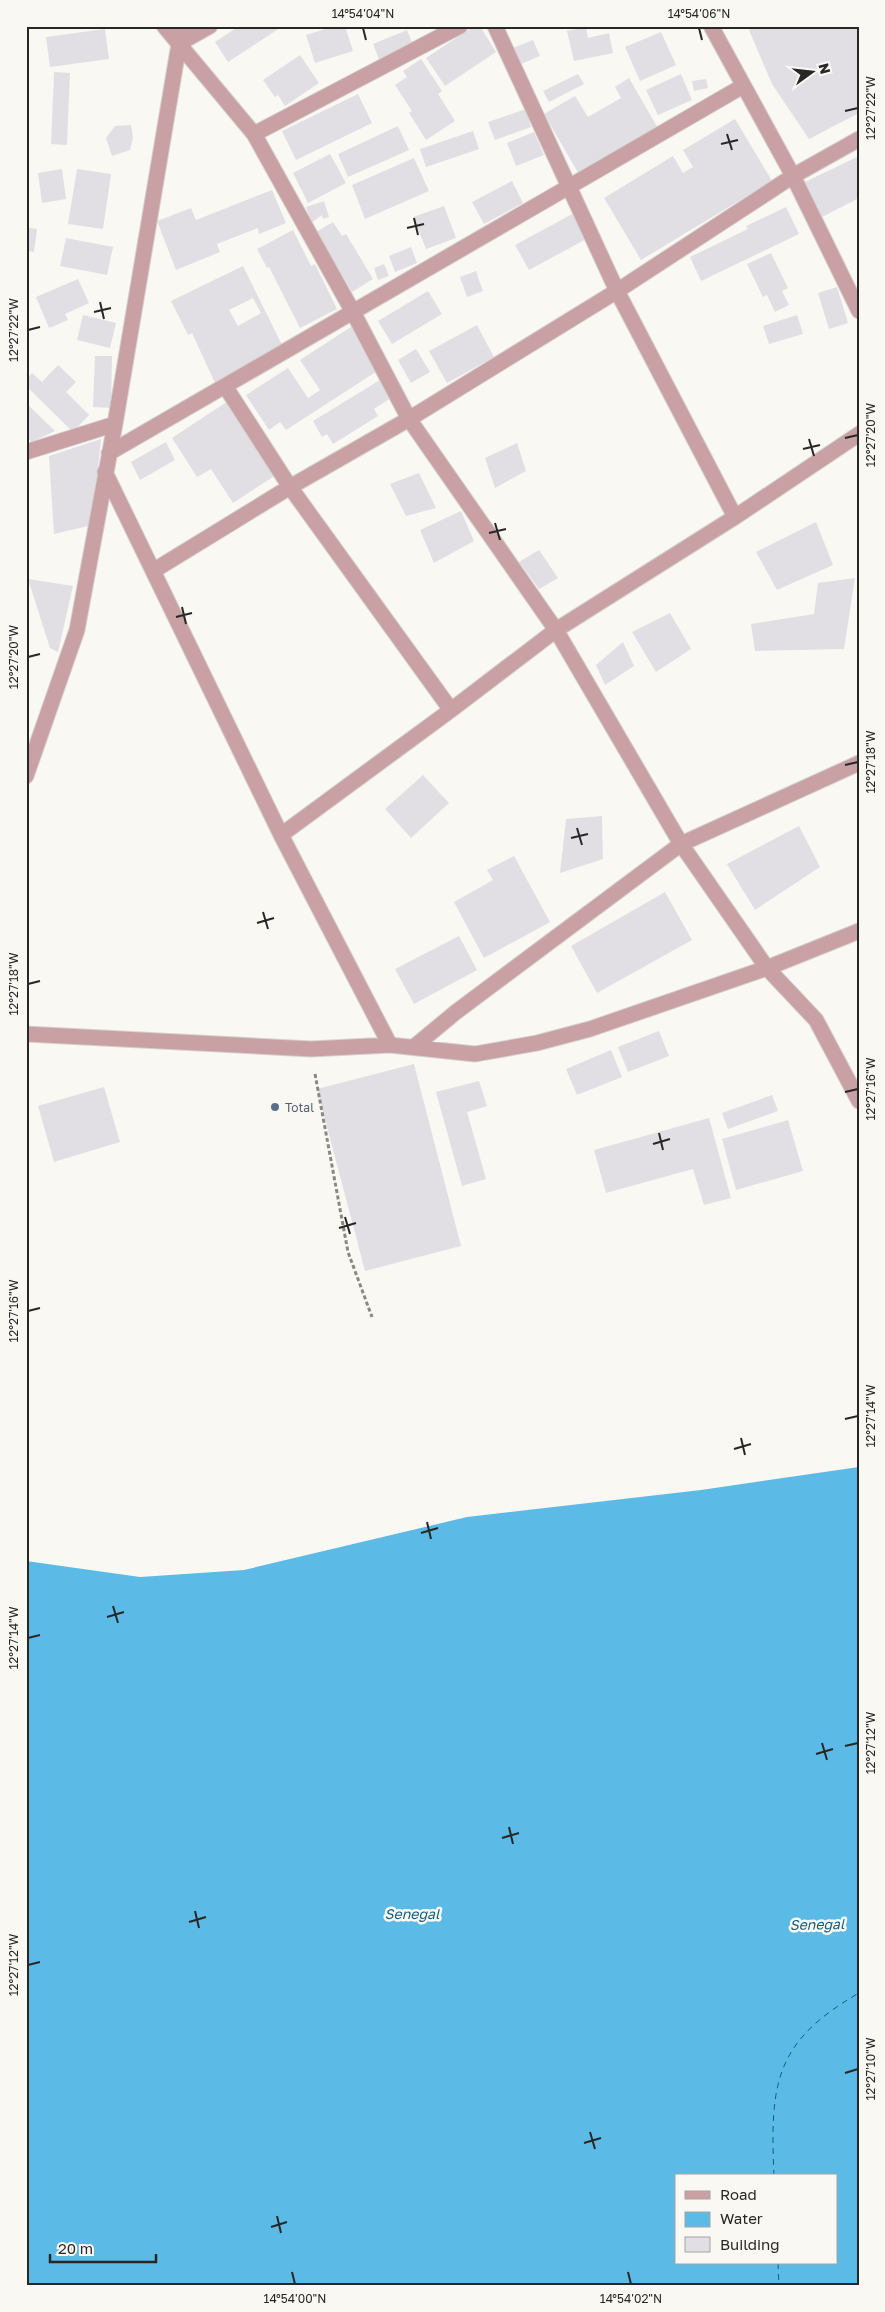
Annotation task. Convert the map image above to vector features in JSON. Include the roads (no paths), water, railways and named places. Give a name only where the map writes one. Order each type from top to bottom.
[{"type":"street","points":[[164,26],[254,134],[354,312],[409,419],[556,630],[681,844],[767,968],[816,1020],[859,1101]]},
{"type":"street","points":[[26,776],[77,630],[115,424],[182,26]]},
{"type":"street","points":[[178,44],[210,26]]},
{"type":"street","points":[[254,134],[460,26]]},
{"type":"street","points":[[495,26],[617,291],[735,517]]},
{"type":"street","points":[[711,26],[793,176],[859,311]]},
{"type":"street","points":[[109,453],[743,86]]},
{"type":"street","points":[[153,571],[290,487],[409,419],[617,291],[793,176],[859,140]]},
{"type":"street","points":[[225,386],[290,487],[451,710]]},
{"type":"street","points":[[26,452],[115,424]]},
{"type":"street","points":[[281,835],[556,630],[735,517],[859,434]]},
{"type":"street","points":[[105,472],[281,835],[390,1045]]},
{"type":"street","points":[[415,1046],[456,1012],[681,844],[859,762]]},
{"type":"street","points":[[26,1034],[311,1049],[390,1045],[415,1046],[475,1054],[537,1043],[590,1029],[767,968],[859,931]]},
{"type":"water","name":"Senegal","points":[[859,1467],[859,2286],[26,2286],[26,1561],[140,1577],[244,1570],[467,1517],[701,1490]]},
{"type":"place","name":"Total","points":[[275,1107]]}]
